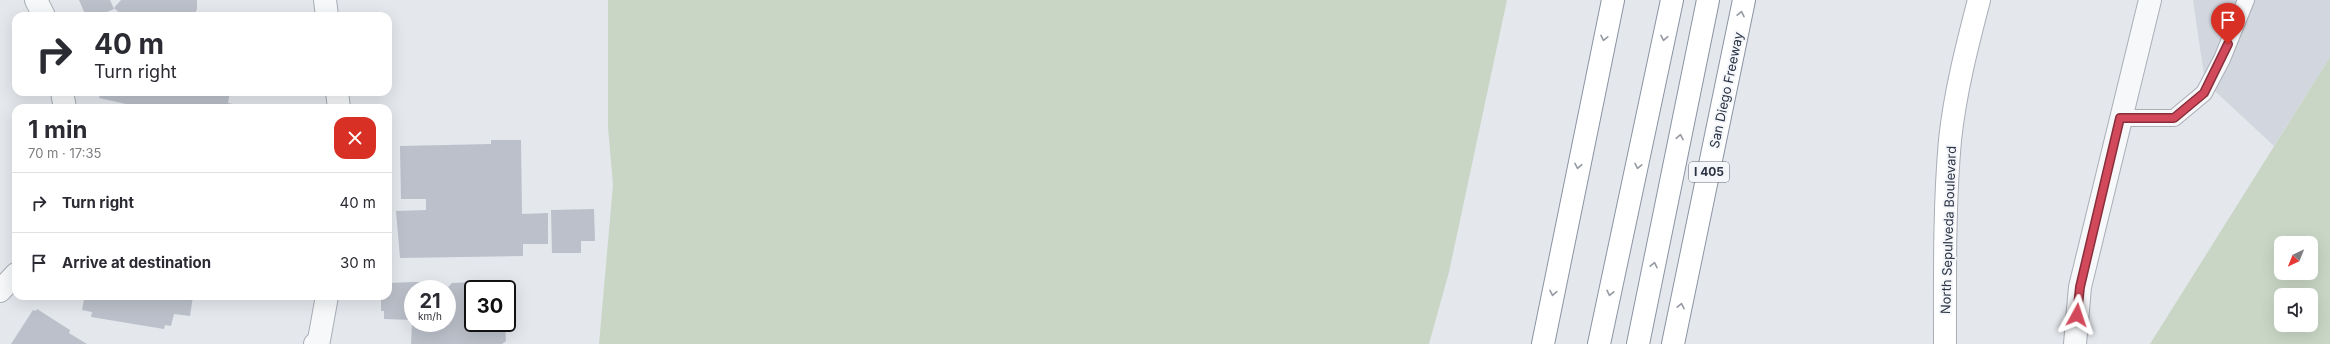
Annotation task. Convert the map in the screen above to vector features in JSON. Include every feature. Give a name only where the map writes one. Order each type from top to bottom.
[{"type":"main road","points":[[1543,344],[1613,0]]},
{"type":"main road","points":[[1599,344],[1672,0]]},
{"type":"main road","points":[[1638,344],[1708,0]]},
{"type":"main road","name":"San Diego Freeway","points":[[1673,344],[1744,0]]},
{"type":"main road","name":"North Sepulveda Boulevard","points":[[1945,344],[1946,213],[1950,139],[1962,68],[1979,0]]},
{"type":"street","points":[[36,0],[42,12]]},
{"type":"street","points":[[325,0],[326,12]]},
{"type":"street","points":[[2075,344],[2080,287],[2150,0]]},
{"type":"street","points":[[0,291],[12,278]]},
{"type":"street","points":[[315,344],[320,340],[326,300]]},
{"type":"lane","points":[[2120,118],[2174,118],[2204,93],[2222,59],[2246,0]]},
{"type":"shaded area","points":[[2193,0],[2330,0],[2330,57],[2274,146],[2205,82]]},
{"type":"green space","points":[[608,0],[1507,0],[1449,272],[1429,344],[599,344],[613,185],[608,127]]},
{"type":"green space","points":[[2330,57],[2330,344],[2150,344]]},
{"type":"building","points":[[79,0],[110,0],[114,9],[107,12],[84,12]]},
{"type":"building","points":[[121,0],[197,0],[196,12],[118,12],[114,8]]},
{"type":"building","points":[[100,96],[229,96],[228,103],[233,104],[126,104],[99,98]]},
{"type":"building","points":[[491,140],[521,140],[522,214],[548,213],[548,244],[523,244],[523,256],[400,258],[396,211],[426,210],[426,199],[401,199],[400,146],[491,144]]},
{"type":"building","points":[[594,209],[595,241],[581,241],[581,253],[552,253],[551,210]]},
{"type":"building","points":[[404,282],[404,320],[384,319],[384,311],[381,311],[381,300],[392,300],[392,283]]},
{"type":"building","points":[[456,283],[464,283],[464,332],[506,332],[506,341],[502,344],[411,344],[412,332],[456,332]]},
{"type":"building","points":[[84,300],[192,300],[190,316],[174,314],[171,326],[165,325],[164,329],[91,317],[92,312],[82,310]]},
{"type":"building","points":[[37,309],[70,330],[69,333],[87,344],[11,344],[33,310],[36,311]]},
{"type":"route","points":[[2077,315],[2080,287],[2120,118],[2174,118],[2204,93],[2222,59],[2228,44]]}]
